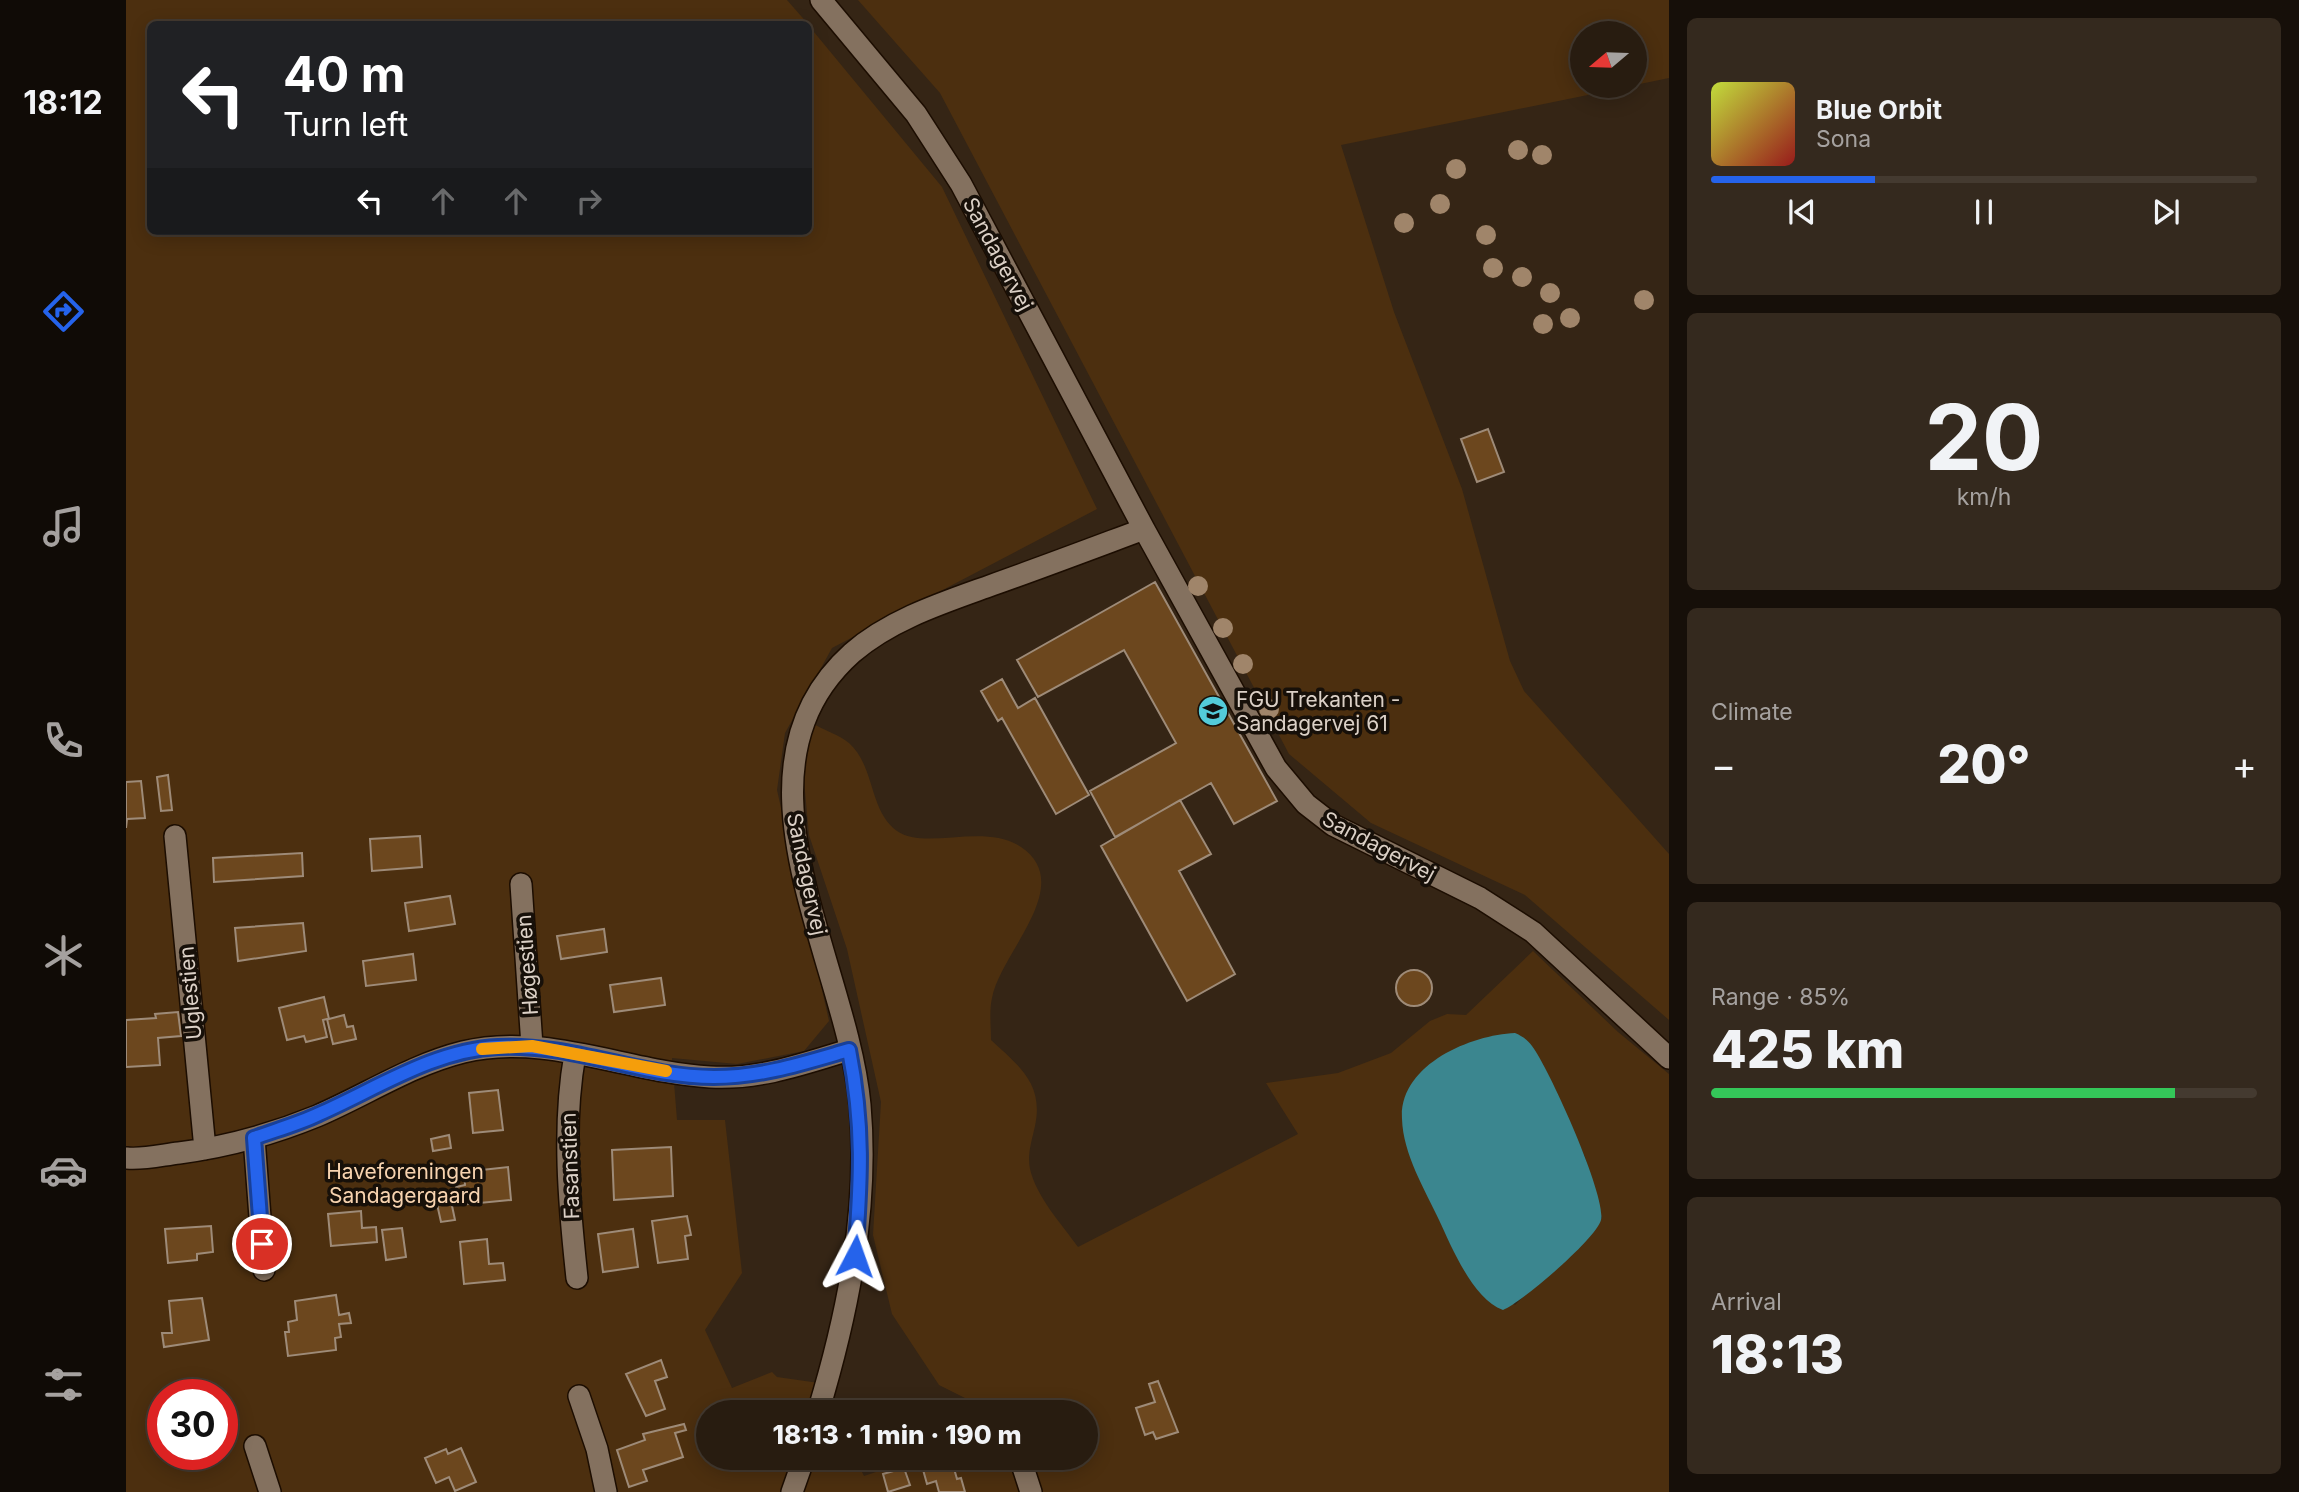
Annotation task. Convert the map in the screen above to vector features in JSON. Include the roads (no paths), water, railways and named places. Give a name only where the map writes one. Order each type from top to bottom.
[{"type":"street","name":"Sandagervej","points":[[821,0],[916,114],[961,184],[1144,530],[1276,768],[1306,804],[1333,825],[1480,898],[1533,932],[1641,1035],[1669,1058]]},
{"type":"street","name":"Sandagervej","points":[[822,1400],[832,1365],[855,1256],[862,1165],[860,1103],[792,821],[791,777],[795,744],[807,710],[836,669],[874,636],[958,598],[1144,530]]},
{"type":"street","name":"Uglestien","points":[[175,836],[205,1149]]},
{"type":"street","name":"Høgestien","points":[[521,884],[532,1046]]},
{"type":"street","points":[[126,1158],[205,1149],[254,1138],[316,1116],[422,1066],[463,1052],[496,1047],[532,1046],[713,1077],[779,1071],[849,1050]]},
{"type":"street","name":"Fasanstien","points":[[575,1054],[568,1092],[570,1216],[577,1278]]},
{"type":"street","points":[[254,1138],[264,1270]]},
{"type":"street","points":[[579,1396],[597,1448],[606,1492]]},
{"type":"street","points":[[255,1446],[270,1492]]},
{"type":"street","points":[[792,1492],[800,1470]]},
{"type":"street","points":[[1024,1470],[1031,1492]]},
{"type":"water","points":[[1515,1033],[1525,1038],[1532,1046],[1563,1105],[1595,1186],[1601,1220],[1586,1241],[1557,1270],[1503,1310],[1482,1295],[1457,1258],[1410,1158],[1402,1119],[1404,1100],[1412,1083],[1440,1056],[1478,1040]]},
{"type":"place","name":"FGU Trekanten - Sandagervej 61","points":[[1213,711]]},
{"type":"park label","name":"Haveforeningen Sandagergaard","points":[[405,1183]]}]
